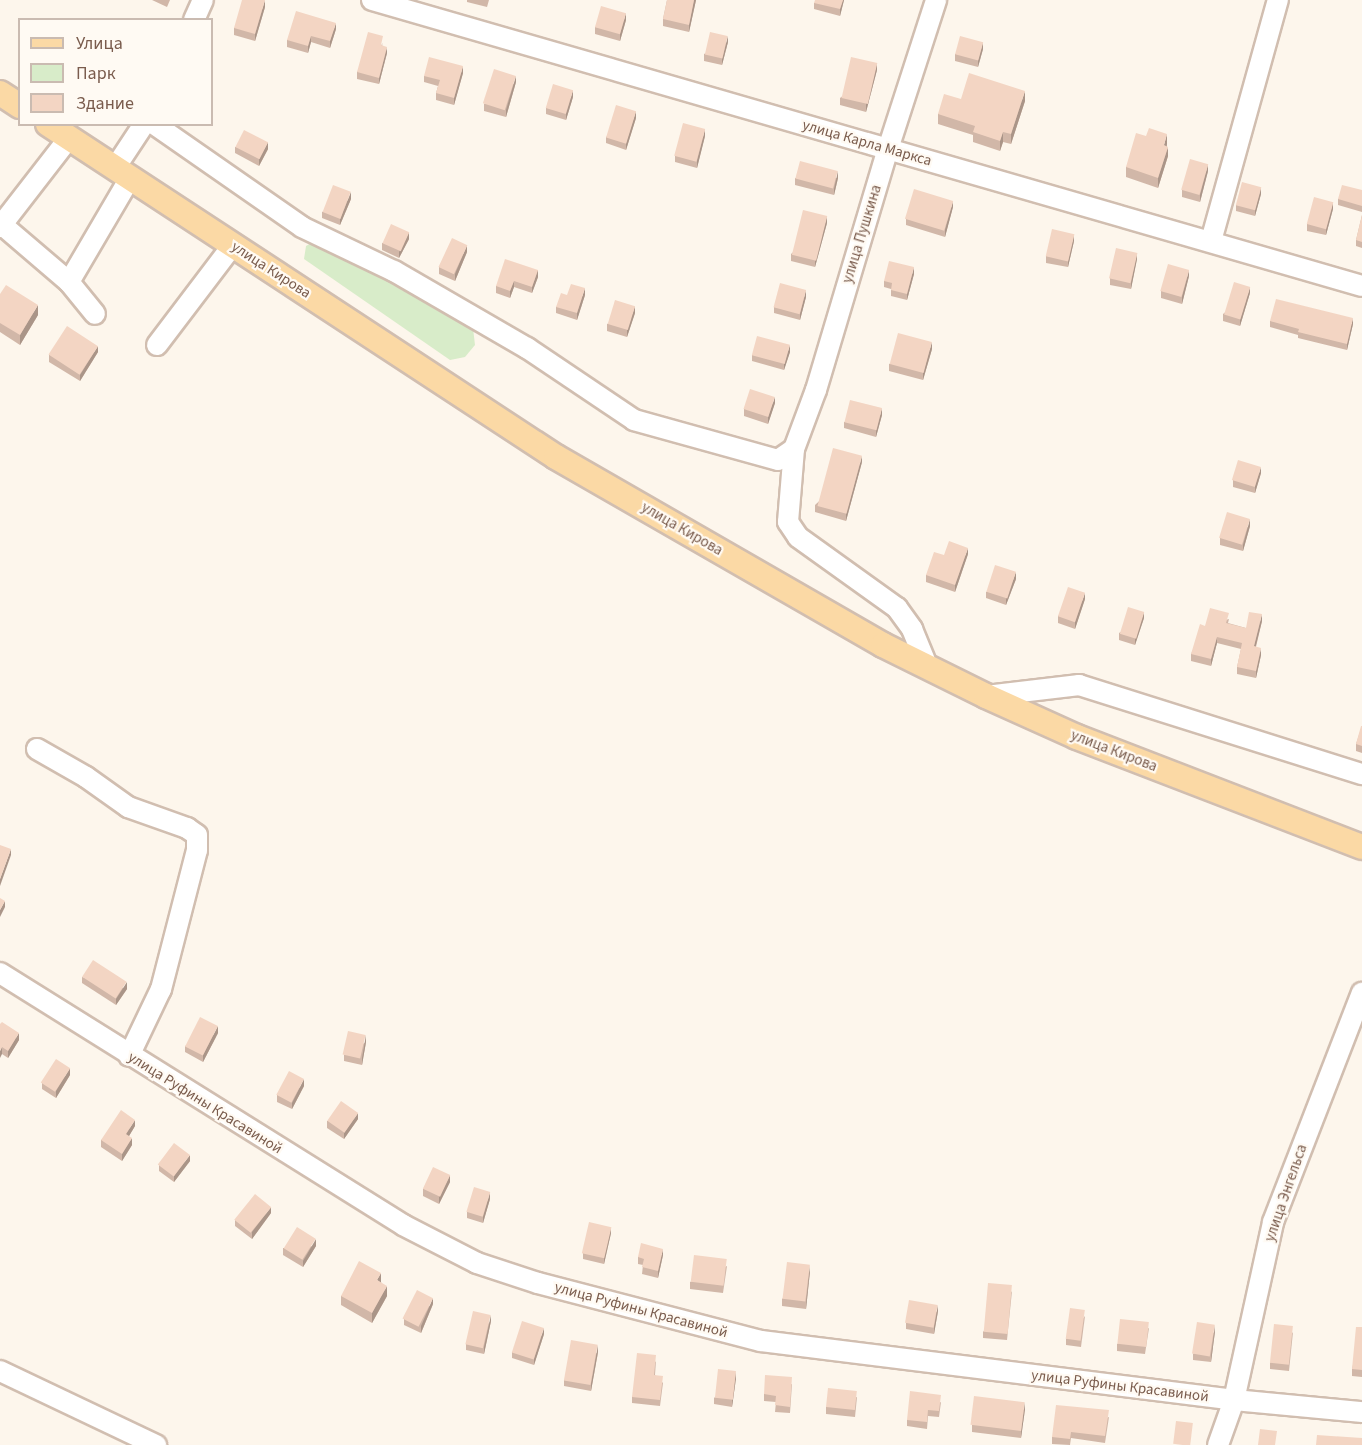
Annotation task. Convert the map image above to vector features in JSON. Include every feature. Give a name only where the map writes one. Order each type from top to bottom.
[{"type":"main road","points":[[0,93],[18,105]]},
{"type":"main road","name":"улица Кирова","points":[[51,126],[556,457],[883,645],[986,696],[1077,737],[1362,847]]},
{"type":"street","points":[[195,18],[203,0]]},
{"type":"street","name":"улица Карла Маркса","points":[[372,0],[1362,286]]},
{"type":"street","name":"улица Пушкина","points":[[928,668],[912,629],[897,608],[798,537],[788,522],[786,455],[816,390],[888,149],[936,0]]},
{"type":"street","points":[[1211,241],[1278,0]]},
{"type":"street","points":[[69,282],[123,173],[143,126]]},
{"type":"street","points":[[157,126],[302,226],[394,271],[527,348],[634,420],[786,455]]},
{"type":"street","points":[[69,138],[1,224],[69,282],[95,314]]},
{"type":"street","points":[[157,345],[233,245]]},
{"type":"street","points":[[986,696],[1079,685],[1362,774]]},
{"type":"street","points":[[37,749],[87,777],[128,807],[187,828],[197,835],[196,850],[161,988],[129,1056]]},
{"type":"street","name":"улица Руфины Красавиной","points":[[0,973],[129,1056],[403,1225],[477,1263],[538,1283],[761,1341],[1234,1400],[1362,1412]]},
{"type":"street","name":"улица Энгельса","points":[[1218,1445],[1234,1400],[1273,1222],[1362,993]]},
{"type":"street","points":[[0,1371],[156,1445]]},
{"type":"green space","points":[[315,241],[389,277],[473,328],[475,345],[465,357],[450,360],[304,259],[306,246]]},
{"type":"building","points":[[242,0],[265,0],[255,34],[234,28]]},
{"type":"building","points":[[667,0],[694,0],[689,25],[663,19]]},
{"type":"building","points":[[815,0],[843,0],[840,9],[814,3]]},
{"type":"building","points":[[601,6],[626,13],[620,34],[595,27]]},
{"type":"building","points":[[296,11],[336,23],[330,41],[311,36],[308,46],[287,40]]},
{"type":"building","points":[[368,32],[383,36],[381,45],[387,47],[379,78],[357,72]]},
{"type":"building","points":[[710,32],[728,36],[722,58],[705,54]]},
{"type":"building","points":[[960,36],[983,42],[978,61],[955,54]]},
{"type":"building","points":[[429,57],[463,66],[454,98],[436,93],[440,80],[424,76]]},
{"type":"building","points":[[851,57],[877,63],[868,104],[842,98]]},
{"type":"building","points":[[494,69],[516,76],[505,110],[483,103]]},
{"type":"building","points":[[969,73],[1025,91],[1011,134],[1003,132],[1000,141],[973,132],[975,126],[938,114],[944,94],[961,99]]},
{"type":"building","points":[[553,84],[573,90],[566,114],[546,108]]},
{"type":"building","points":[[616,105],[636,111],[626,144],[606,138]]},
{"type":"building","points":[[683,123],[705,129],[696,162],[674,156]]},
{"type":"building","points":[[1149,128],[1167,134],[1164,145],[1168,147],[1158,178],[1126,167],[1136,133],[1146,136]]},
{"type":"building","points":[[244,130],[268,142],[259,159],[235,147]]},
{"type":"building","points":[[1190,159],[1208,164],[1199,195],[1181,190]]},
{"type":"building","points":[[800,161],[838,171],[833,188],[795,178]]},
{"type":"building","points":[[1242,182],[1261,187],[1255,210],[1236,205]]},
{"type":"building","points":[[333,185],[351,192],[340,219],[323,212]]},
{"type":"building","points":[[1342,185],[1362,190],[1362,206],[1338,199]]},
{"type":"building","points":[[914,189],[953,201],[944,231],[905,219]]},
{"type":"building","points":[[1314,197],[1333,202],[1326,229],[1307,224]]},
{"type":"building","points":[[803,210],[827,216],[816,261],[792,255]]},
{"type":"building","points":[[1362,215],[1362,242],[1356,240]]},
{"type":"building","points":[[391,224],[409,232],[401,251],[382,243]]},
{"type":"building","points":[[1052,229],[1074,234],[1068,261],[1046,256]]},
{"type":"building","points":[[452,238],[467,245],[454,274],[438,267]]},
{"type":"building","points":[[1116,248],[1137,253],[1130,283],[1109,278]]},
{"type":"building","points":[[505,259],[538,270],[532,287],[514,281],[510,291],[496,286]]},
{"type":"building","points":[[889,261],[914,267],[907,294],[891,290],[892,283],[884,281]]},
{"type":"building","points":[[1168,264],[1189,270],[1181,297],[1160,291]]},
{"type":"building","points":[[1234,282],[1250,287],[1240,319],[1224,315]]},
{"type":"building","points":[[780,283],[806,290],[800,314],[774,307]]},
{"type":"building","points":[[571,284],[585,288],[577,313],[556,307],[561,293],[567,295]]},
{"type":"building","points":[[6,285],[38,305],[20,335],[0,323],[0,294]]},
{"type":"building","points":[[1276,299],[1353,318],[1347,344],[1298,332],[1299,329],[1270,321]]},
{"type":"building","points":[[615,300],[635,306],[628,330],[608,324]]},
{"type":"building","points":[[67,326],[98,346],[80,375],[48,355]]},
{"type":"building","points":[[898,333],[932,342],[924,373],[890,364]]},
{"type":"building","points":[[757,336],[790,345],[785,364],[752,355]]},
{"type":"building","points":[[750,389],[775,397],[768,417],[744,409]]},
{"type":"building","points":[[850,400],[882,408],[876,430],[844,422]]},
{"type":"building","points":[[833,448],[862,456],[846,514],[817,506]]},
{"type":"building","points":[[1238,460],[1261,467],[1255,487],[1232,480]]},
{"type":"building","points":[[1227,512],[1250,519],[1242,545],[1219,538]]},
{"type":"building","points":[[949,541],[968,548],[955,585],[926,575],[934,552],[944,555]]},
{"type":"building","points":[[995,565],[1016,572],[1007,598],[986,592]]},
{"type":"building","points":[[1068,587],[1085,593],[1075,622],[1058,616]]},
{"type":"building","points":[[1128,607],[1144,612],[1136,639],[1120,634]]},
{"type":"building","points":[[1210,608],[1229,613],[1226,623],[1246,628],[1249,612],[1262,614],[1254,646],[1261,648],[1256,671],[1237,667],[1242,643],[1217,637],[1211,659],[1191,654],[1200,624],[1205,626]]},
{"type":"building","points":[[1362,726],[1362,746],[1356,744]]},
{"type":"building","points":[[0,845],[11,849],[0,879]]},
{"type":"building","points":[[0,898],[5,901],[0,910]]},
{"type":"building","points":[[93,960],[127,982],[116,999],[82,977]]},
{"type":"building","points":[[200,1017],[218,1026],[203,1055],[185,1046]]},
{"type":"building","points":[[2,1022],[19,1033],[8,1051],[2,1047],[0,1051],[0,1024]]},
{"type":"building","points":[[348,1031],[366,1035],[360,1058],[343,1054]]},
{"type":"building","points":[[56,1059],[70,1068],[55,1092],[41,1082]]},
{"type":"building","points":[[289,1071],[304,1079],[291,1103],[276,1095]]},
{"type":"building","points":[[341,1101],[358,1113],[344,1133],[327,1121]]},
{"type":"building","points":[[121,1110],[135,1120],[126,1134],[132,1138],[122,1154],[101,1140]]},
{"type":"building","points":[[174,1143],[190,1155],[174,1177],[158,1165]]},
{"type":"building","points":[[433,1167],[450,1175],[440,1197],[423,1189]]},
{"type":"building","points":[[474,1187],[490,1192],[483,1217],[466,1212]]},
{"type":"building","points":[[255,1194],[271,1207],[251,1233],[234,1220]]},
{"type":"building","points":[[589,1222],[611,1227],[604,1258],[582,1253]]},
{"type":"building","points":[[297,1227],[316,1239],[302,1260],[284,1248]]},
{"type":"building","points":[[641,1243],[663,1249],[658,1271],[642,1267],[644,1259],[638,1257]]},
{"type":"building","points":[[694,1255],[727,1259],[723,1286],[691,1282]]},
{"type":"building","points":[[359,1261],[381,1273],[377,1280],[387,1286],[372,1313],[341,1296]]},
{"type":"building","points":[[787,1262],[810,1265],[805,1302],[782,1299]]},
{"type":"building","points":[[988,1283],[1012,1285],[1008,1334],[984,1332]]},
{"type":"building","points":[[417,1290],[433,1298],[419,1327],[402,1319]]},
{"type":"building","points":[[909,1300],[938,1305],[934,1328],[905,1323]]},
{"type":"building","points":[[1070,1308],[1085,1310],[1081,1341],[1066,1339]]},
{"type":"building","points":[[473,1311],[491,1315],[483,1348],[465,1344]]},
{"type":"building","points":[[1120,1319],[1149,1322],[1146,1347],[1117,1344]]},
{"type":"building","points":[[522,1321],[544,1328],[534,1359],[512,1352]]},
{"type":"building","points":[[1197,1322],[1215,1325],[1210,1356],[1192,1354]]},
{"type":"building","points":[[1274,1324],[1293,1326],[1289,1365],[1270,1363]]},
{"type":"building","points":[[1356,1327],[1362,1327],[1362,1370],[1352,1369]]},
{"type":"building","points":[[571,1340],[598,1345],[590,1385],[564,1380]]},
{"type":"building","points":[[637,1353],[656,1355],[654,1375],[663,1376],[660,1400],[632,1397]]},
{"type":"building","points":[[718,1369],[736,1371],[733,1400],[715,1398]]},
{"type":"building","points":[[765,1375],[792,1377],[790,1407],[775,1405],[776,1396],[764,1394]]},
{"type":"building","points":[[828,1388],[857,1391],[855,1410],[826,1407]]},
{"type":"building","points":[[910,1391],[941,1395],[939,1411],[928,1410],[927,1422],[907,1420]]},
{"type":"building","points":[[974,1396],[1025,1402],[1021,1431],[970,1425]]},
{"type":"building","points":[[1056,1405],[1109,1410],[1105,1436],[1071,1432],[1070,1439],[1052,1437]]},
{"type":"building","points":[[1176,1421],[1193,1423],[1190,1445],[1173,1444]]},
{"type":"building","points":[[1260,1429],[1277,1431],[1275,1445],[1258,1445]]},
{"type":"building","points":[[1317,1435],[1362,1438],[1362,1445],[1316,1445]]}]
